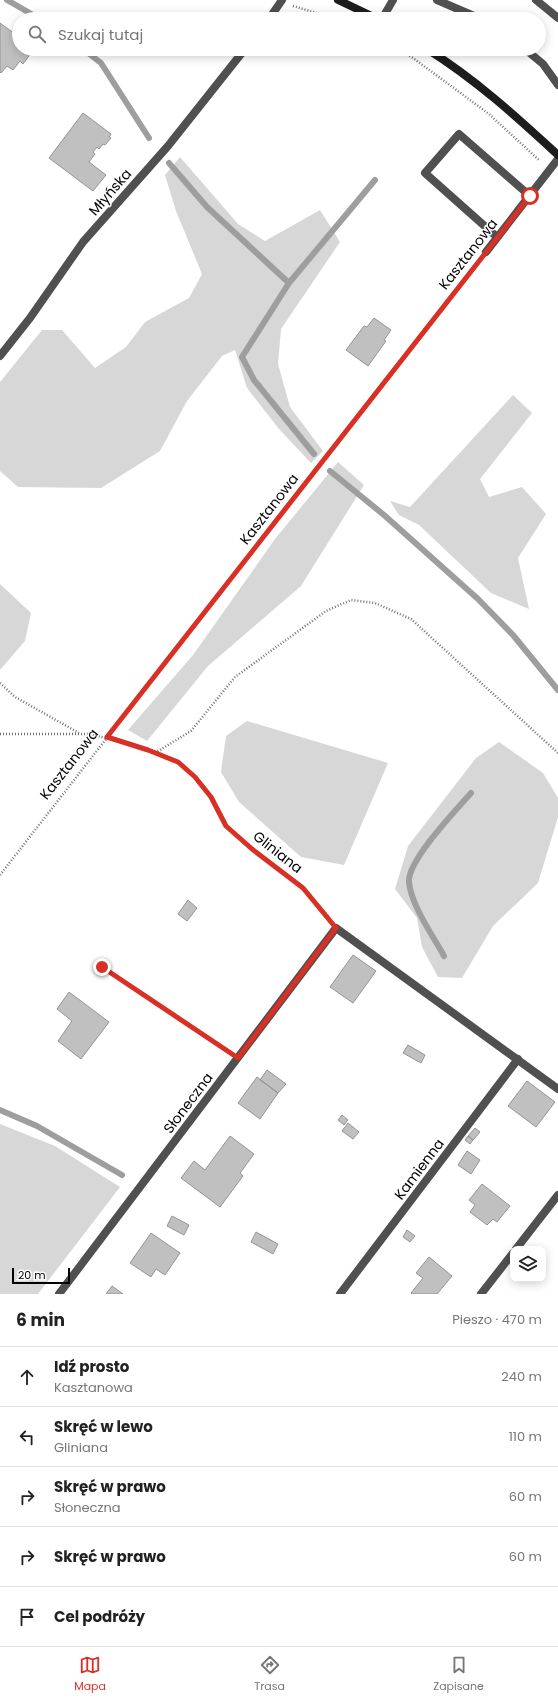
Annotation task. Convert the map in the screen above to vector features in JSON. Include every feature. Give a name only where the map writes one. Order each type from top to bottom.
[{"type":"main road","points":[[338,0],[363,12]]},
{"type":"main road","points":[[437,56],[466,76],[505,107],[558,155]]},
{"type":"street","points":[[386,12],[393,0]]},
{"type":"street","points":[[437,0],[465,12]]},
{"type":"street","points":[[536,0],[558,18]]},
{"type":"street","points":[[274,12],[281,1]]},
{"type":"street","name":"Młyńska","points":[[0,356],[30,318],[83,242],[168,146],[240,56]]},
{"type":"street","points":[[533,56],[543,64],[558,85]]},
{"type":"street","points":[[497,238],[425,172],[459,134],[530,196]]},
{"type":"street","name":"Kasztanowa","points":[[486,252],[558,159]]},
{"type":"street","points":[[336,928],[558,1089]]},
{"type":"street","name":"Słoneczna","points":[[59,1294],[336,928]]},
{"type":"street","name":"Kamienna","points":[[340,1294],[518,1059]]},
{"type":"street","points":[[518,1246],[558,1195]]},
{"type":"street","points":[[481,1294],[510,1256]]},
{"type":"path","points":[[281,1],[315,12]]},
{"type":"path","points":[[409,56],[489,114],[550,169]]},
{"type":"path","name":"Kasztanowa","points":[[0,875],[486,252]]},
{"type":"path","points":[[155,753],[191,731],[234,677],[326,611],[351,600],[375,602],[411,619],[558,753]]},
{"type":"path","points":[[0,683],[15,697],[80,734]]},
{"type":"path","name":"Gliniana","points":[[0,734],[80,734],[107,737],[178,762],[195,777],[211,797],[226,826],[252,849],[303,888],[336,928]]},
{"type":"path","points":[[102,967],[238,1058]]},
{"type":"shaded area","points":[[180,157],[238,224],[265,241],[320,210],[340,242],[281,329],[278,364],[290,407],[323,451],[311,463],[279,429],[247,388],[235,350],[222,356],[187,401],[160,451],[101,488],[18,487],[0,471],[0,382],[42,330],[62,330],[95,368],[126,347],[145,322],[189,298],[202,274],[176,211],[165,175]]},
{"type":"shaded area","points":[[513,395],[532,413],[480,479],[489,497],[522,487],[546,514],[518,558],[529,609],[491,593],[419,525],[399,515],[390,501],[410,507]]},
{"type":"shaded area","points":[[338,462],[364,485],[301,586],[208,666],[147,741],[128,730],[193,655],[275,539]]},
{"type":"shaded area","points":[[0,584],[31,613],[25,641],[0,670]]},
{"type":"shaded area","points":[[247,721],[388,763],[344,865],[301,857],[239,802],[221,772],[226,736]]},
{"type":"shaded area","points":[[499,742],[543,773],[558,798],[558,817],[538,883],[493,926],[462,978],[438,977],[422,947],[417,918],[395,889],[408,846],[476,758]]},
{"type":"shaded area","points":[[0,1124],[55,1146],[120,1187],[38,1294],[0,1294]]},
{"type":"building","points":[[0,23],[12,32],[12,56],[29,56],[23,64],[20,61],[13,70],[7,66],[1,73]]},
{"type":"building","points":[[83,113],[111,134],[109,137],[111,138],[105,145],[103,144],[99,149],[97,147],[93,152],[95,154],[89,162],[106,175],[93,191],[49,158]]},
{"type":"building","points":[[374,318],[391,330],[384,340],[386,341],[368,366],[346,350],[364,326],[367,327]]},
{"type":"building","points":[[188,900],[197,908],[187,921],[178,914]]},
{"type":"building","points":[[353,955],[376,971],[353,1003],[330,987]]},
{"type":"building","points":[[69,992],[109,1022],[81,1059],[58,1041],[72,1021],[57,1009]]},
{"type":"building","points":[[408,1045],[425,1055],[421,1063],[403,1053]]},
{"type":"building","points":[[267,1070],[286,1084],[278,1093],[260,1080]]},
{"type":"building","points":[[257,1077],[278,1093],[260,1119],[238,1103]]},
{"type":"building","points":[[527,1081],[555,1102],[536,1127],[508,1106]]},
{"type":"building","points":[[342,1115],[348,1120],[344,1125],[338,1120]]},
{"type":"building","points":[[348,1123],[359,1132],[353,1139],[342,1131]]},
{"type":"building","points":[[475,1128],[480,1132],[473,1140],[468,1136]]},
{"type":"building","points":[[230,1136],[254,1154],[240,1173],[243,1176],[220,1207],[181,1178],[194,1161],[205,1170]]},
{"type":"building","points":[[468,1136],[473,1140],[470,1144],[465,1140]]},
{"type":"building","points":[[467,1151],[480,1160],[471,1174],[458,1165]]},
{"type":"building","points":[[482,1184],[510,1206],[497,1222],[493,1219],[487,1225],[470,1212],[475,1205],[469,1200]]},
{"type":"building","points":[[172,1216],[189,1225],[184,1235],[167,1226]]},
{"type":"building","points":[[407,1230],[415,1236],[410,1242],[403,1237]]},
{"type":"building","points":[[256,1232],[278,1244],[273,1254],[251,1242]]},
{"type":"building","points":[[151,1233],[180,1253],[165,1275],[156,1269],[151,1277],[130,1263]]},
{"type":"building","points":[[429,1257],[452,1276],[437,1294],[412,1294],[411,1293],[423,1278],[416,1273]]},
{"type":"building","points":[[112,1286],[123,1294],[106,1294]]},
{"type":"waterway","points":[[7,0],[28,12]]},
{"type":"waterway","points":[[92,56],[101,63],[149,138]]},
{"type":"waterway","points":[[169,163],[207,207],[289,283]]},
{"type":"waterway","points":[[314,454],[254,380],[242,357],[289,283],[375,180]]},
{"type":"waterway","points":[[330,471],[384,515],[478,599],[513,635],[558,690]]},
{"type":"waterway","points":[[444,956],[418,910],[409,882],[416,861],[424,849],[471,793]]},
{"type":"waterway","points":[[0,1110],[37,1126],[122,1175]]},
{"type":"route","points":[[102,967],[238,1058],[336,928],[318,904],[303,888],[252,849],[226,826],[211,797],[195,777],[178,762],[148,750],[107,737],[530,196]]}]
